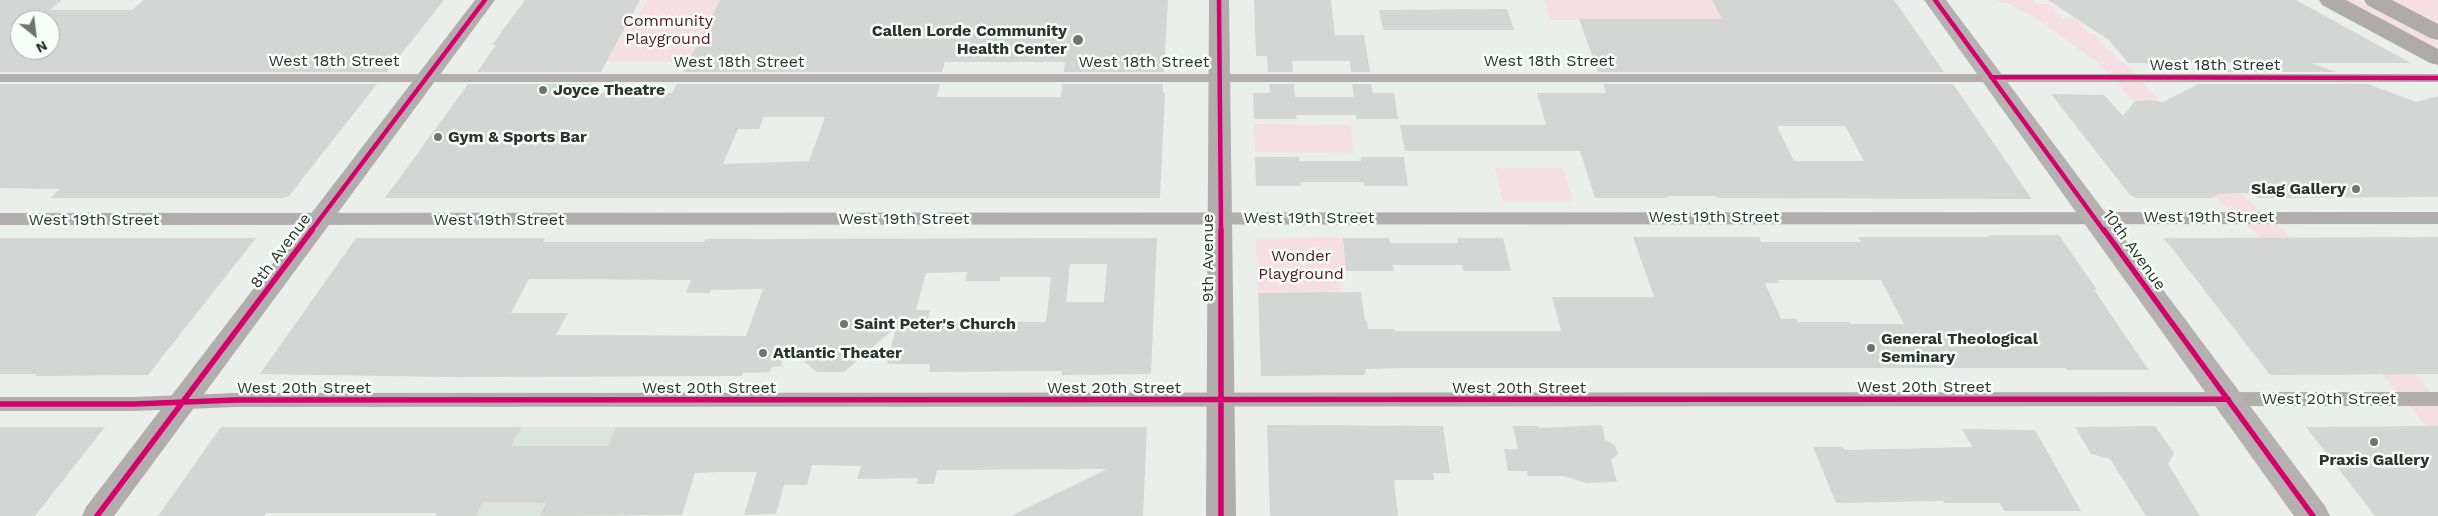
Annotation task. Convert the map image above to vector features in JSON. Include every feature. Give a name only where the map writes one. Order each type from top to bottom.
[{"type":"highway","points":[[2330,0],[2438,58]]},
{"type":"highway","points":[[2375,0],[2438,33]]},
{"type":"main road","name":"8th Avenue","points":[[97,516],[485,0]]},
{"type":"main road","name":"9th Avenue","points":[[1219,0],[1221,79],[1221,516]]},
{"type":"main road","name":"10th Avenue","points":[[1934,0],[2313,516]]},
{"type":"street","name":"West 18th Street","points":[[0,78],[2438,78]]},
{"type":"street","name":"West 19th Street","points":[[0,219],[2438,218]]},
{"type":"street","name":"West 20th Street","points":[[0,404],[184,402],[2438,399]]},
{"type":"shaded area","points":[[482,427],[657,427],[620,516],[435,516]]},
{"type":"green space","name":"Community Playground","points":[[647,0],[720,0],[688,62],[607,62],[631,21],[635,21]]},
{"type":"green space","points":[[1544,0],[1712,0],[1722,19],[1550,20]]},
{"type":"green space","points":[[1997,0],[2034,0],[2037,4],[2050,4],[2063,19],[2076,18],[2089,34],[2094,34],[2121,62],[2124,62],[2244,196],[2303,248],[2438,400],[2438,439],[2302,281],[2262,239],[2214,196],[2123,89],[2097,62],[2037,19],[2008,3],[2002,3]]},
{"type":"green space","points":[[2345,0],[2359,0],[2438,42],[2438,46],[2434,48]]},
{"type":"green space","points":[[2390,0],[2438,0],[2438,25]]},
{"type":"green space","points":[[1254,124],[1351,125],[1354,153],[1255,152]]},
{"type":"green space","points":[[1495,168],[1563,168],[1573,201],[1503,201]]},
{"type":"green space","name":"Wonder Playground","points":[[1343,238],[1346,271],[1339,271],[1341,293],[1258,293],[1256,239]]},
{"type":"building","points":[[0,0],[62,0],[50,10],[10,10],[10,60],[60,60],[60,10],[132,10],[143,0],[444,0],[387,72],[0,72]]},
{"type":"building","points":[[525,0],[640,0],[601,72],[477,72],[496,45],[492,45]]},
{"type":"building","points":[[720,0],[1168,0],[1164,72],[1064,72],[1065,62],[945,62],[942,72],[683,72]]},
{"type":"building","points":[[1254,0],[1331,0],[1335,35],[1364,35],[1370,72],[1351,72],[1350,61],[1292,61],[1293,72],[1268,72],[1267,56],[1256,56]]},
{"type":"building","points":[[1712,0],[1894,0],[1944,72],[1598,72],[1579,19],[1722,19]]},
{"type":"building","points":[[2048,0],[2296,0],[2411,63],[2311,63],[2336,72],[2223,72],[2243,63],[2128,63],[2109,40]]},
{"type":"building","points":[[1507,9],[1514,30],[1383,30],[1379,10]]},
{"type":"building","points":[[0,84],[377,84],[289,196],[283,198],[50,198],[60,189],[0,188]]},
{"type":"building","points":[[468,84],[593,84],[587,93],[672,93],[677,84],[940,84],[937,97],[1061,97],[1062,84],[1163,84],[1163,93],[1165,93],[1160,198],[385,198]],"holes":[[[764,117],[825,117],[809,161],[723,164],[738,129],[759,129]]]},
{"type":"building","points":[[1269,84],[1294,84],[1295,97],[1354,97],[1352,84],[1371,84],[1373,93],[1394,93],[1398,119],[1356,119],[1356,115],[1296,115],[1297,119],[1254,119],[1253,93],[1270,93]]},
{"type":"building","points":[[1603,84],[1953,84],[2032,199],[1717,198],[1716,196],[1595,198],[1580,151],[1405,151],[1400,125],[1546,125],[1537,93],[1606,93]],"holes":[[[1777,126],[1845,126],[1864,161],[1794,161]]]},
{"type":"building","points":[[2198,84],[2368,84],[2416,102],[2438,96],[2438,197],[2259,198],[2244,193],[2219,194],[2212,198],[2136,198],[2130,195],[2051,94],[2104,95],[2123,116],[2135,101],[2151,100],[2163,102]]},
{"type":"building","points":[[1255,157],[1299,157],[1299,161],[1361,161],[1361,157],[1404,157],[1408,186],[1364,186],[1364,182],[1300,182],[1301,186],[1256,186]]},
{"type":"building","points":[[1988,235],[2059,235],[2149,370],[2067,370],[2066,368],[1400,368],[1366,369],[1365,375],[1261,376],[1258,293],[1361,292],[1368,329],[1394,329],[1395,331],[1561,331],[1552,297],[1654,297],[1633,237],[1759,237],[1761,242],[1861,242],[1858,237],[1989,237]],"holes":[[[1778,280],[1881,280],[1904,324],[1798,322],[1797,319],[1781,319],[1765,283],[1780,283]]]},
{"type":"building","points":[[2438,237],[2438,374],[2270,375],[2164,238]]},
{"type":"building","points":[[0,238],[256,238],[148,375],[35,376],[37,374],[0,374]]},
{"type":"building","points":[[356,238],[545,238],[543,242],[704,242],[706,239],[1157,238],[1151,374],[1062,375],[1062,371],[929,372],[930,364],[887,364],[896,327],[844,372],[817,372],[787,347],[781,366],[772,367],[770,372],[743,373],[742,376],[454,377],[260,374]],"holes":[[[1070,264],[1107,264],[1104,302],[1066,302]],[[967,272],[965,281],[1000,281],[1000,277],[1051,277],[1046,322],[933,322],[934,319],[928,319],[930,310],[916,310],[926,273]],[[529,279],[691,280],[686,293],[710,293],[711,290],[763,289],[746,336],[556,335],[568,313],[511,313]]]},
{"type":"building","points":[[1343,238],[1389,238],[1390,243],[1458,243],[1457,238],[1503,238],[1511,271],[1463,271],[1462,265],[1393,265],[1394,271],[1346,271]]},
{"type":"building","points":[[1267,425],[1443,426],[1450,473],[1433,473],[1434,480],[1394,480],[1398,516],[1270,516]]},
{"type":"building","points":[[1602,425],[1605,440],[1615,445],[1618,454],[1611,460],[1617,482],[1586,483],[1564,476],[1528,476],[1527,471],[1508,471],[1504,449],[1518,449],[1513,426],[1538,426],[1539,428]]},
{"type":"building","points":[[2155,426],[2174,453],[2168,464],[2200,516],[2146,516],[2110,459],[2091,454],[2075,427]]},
{"type":"building","points":[[2438,426],[2438,516],[2375,516],[2306,427]]},
{"type":"building","points":[[0,427],[105,427],[35,516],[0,516]]},
{"type":"building","points":[[221,427],[521,427],[511,446],[608,446],[616,427],[1147,427],[1143,516],[1011,516],[1107,469],[937,470],[934,484],[916,484],[918,478],[857,479],[861,466],[812,465],[807,485],[784,485],[776,514],[744,515],[757,472],[719,472],[695,473],[682,515],[540,516],[546,503],[483,502],[476,516],[435,516],[437,513],[266,513],[264,516],[158,516]]},
{"type":"building","points":[[1962,429],[2035,430],[2081,511],[2004,511],[2000,503],[1945,503],[1942,501],[1836,503],[1813,447],[1841,447],[1846,450],[1972,447]]},
{"type":"cycle path","points":[[97,516],[485,0]]},
{"type":"cycle path","points":[[1219,0],[1221,79],[1221,516]]},
{"type":"cycle path","points":[[1935,0],[2313,516]]},
{"type":"cycle path","points":[[1991,77],[2438,78]]},
{"type":"cycle path","points":[[0,404],[134,404],[236,400],[2228,399]]},
{"type":"place","name":"Callen Lorde Community Health Center","points":[[1078,40]]},
{"type":"place","name":"Joyce Theatre","points":[[543,90]]},
{"type":"place","name":"Gym & Sports Bar","points":[[438,137]]},
{"type":"place","name":"Slag Gallery","points":[[2356,189]]},
{"type":"place","name":"Saint Peter's Church","points":[[844,324]]},
{"type":"place","name":"General Theological Seminary","points":[[1871,348]]},
{"type":"place","name":"Atlantic Theater","points":[[763,353]]},
{"type":"place","name":"Praxis Gallery","points":[[2374,442]]}]
